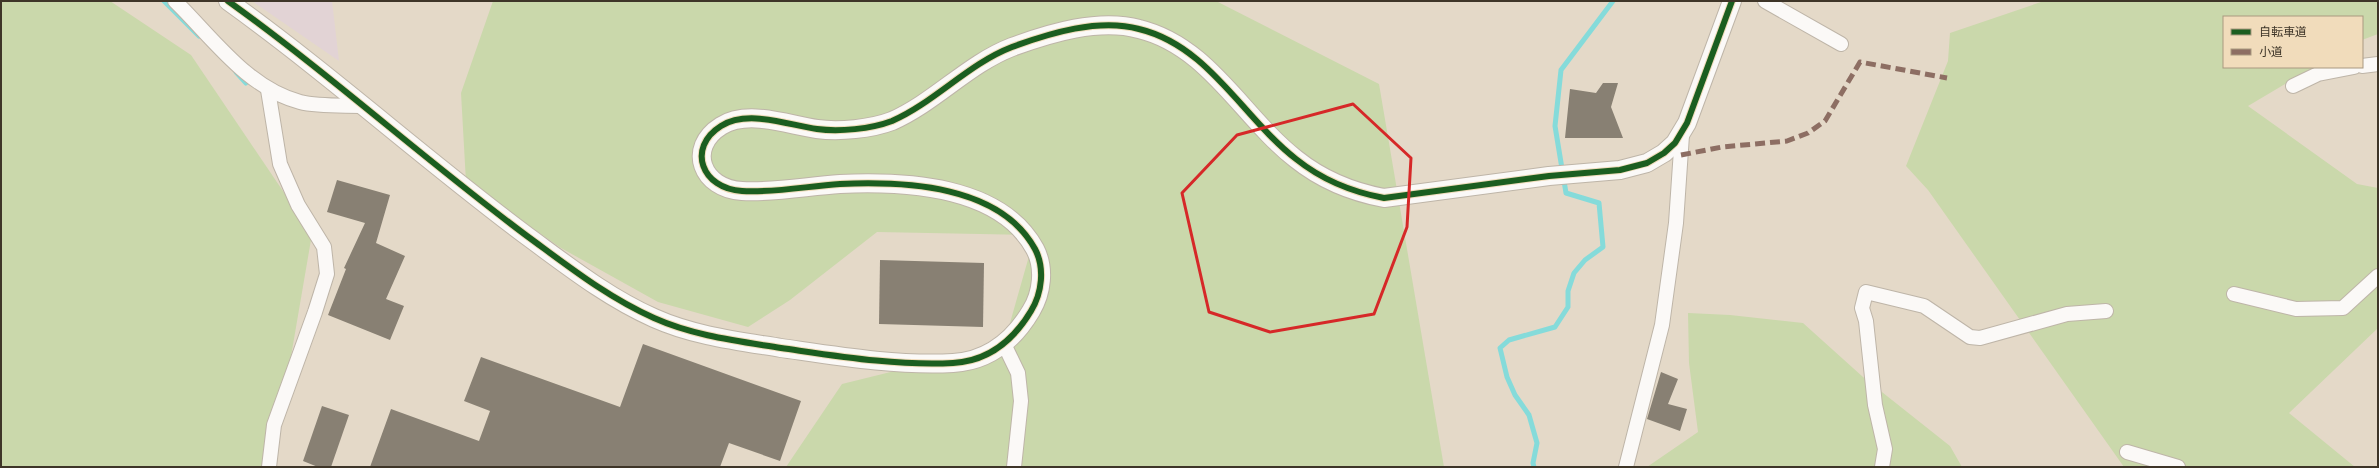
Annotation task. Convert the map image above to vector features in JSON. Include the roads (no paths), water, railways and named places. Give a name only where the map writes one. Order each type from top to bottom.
[{"type":"street","points":[[175,1],[223,51],[268,90],[301,102],[365,106]]},
{"type":"street","points":[[228,1],[365,106],[465,190],[594,285],[653,317],[683,329],[726,339],[817,353],[920,363],[970,362],[1004,344],[1032,309],[1038,295],[1041,276],[1040,259],[1027,234],[1010,217],[983,202],[946,190],[844,184],[745,192],[724,188],[712,181],[702,167],[704,149],[717,127],[732,121],[753,118],[824,130],[874,126],[892,120],[984,61],[1011,48],[1071,29],[1110,25],[1139,28],[1167,40],[1199,59],[1270,136],[1296,159],[1320,175],[1364,194],[1384,198],[1574,173],[1620,170],[1646,163],[1664,153],[1682,135]]},
{"type":"street","points":[[1626,467],[1662,325],[1676,223],[1682,135],[1732,1]]},
{"type":"street","points":[[1765,1],[1841,44]]},
{"type":"street","points":[[2363,66],[2378,64]]},
{"type":"street","points":[[2293,86],[2318,74],[2349,68]]},
{"type":"street","points":[[268,90],[280,164],[298,205],[324,247],[327,274],[315,312],[274,425],[269,467]]},
{"type":"street","points":[[2234,294],[2296,309],[2343,308],[2378,276]]},
{"type":"street","points":[[1882,467],[1885,449],[1874,406],[1866,321],[1862,308],[1866,292],[1924,306],[1970,337],[1980,338],[2067,314],[2106,311]]},
{"type":"street","points":[[1004,344],[1018,373],[1021,401],[1014,467]]},
{"type":"street","points":[[2127,452],[2178,467]]},
{"type":"waterway","points":[[164,1],[199,36]]},
{"type":"waterway","points":[[1534,467],[1533,463],[1537,443],[1529,415],[1515,395],[1507,377],[1500,348],[1509,340],[1555,327],[1568,307],[1568,291],[1574,273],[1585,260],[1603,247],[1599,203],[1566,193],[1555,126],[1561,70],[1613,1]]},
{"type":"waterway","points":[[236,72],[246,83]]}]
